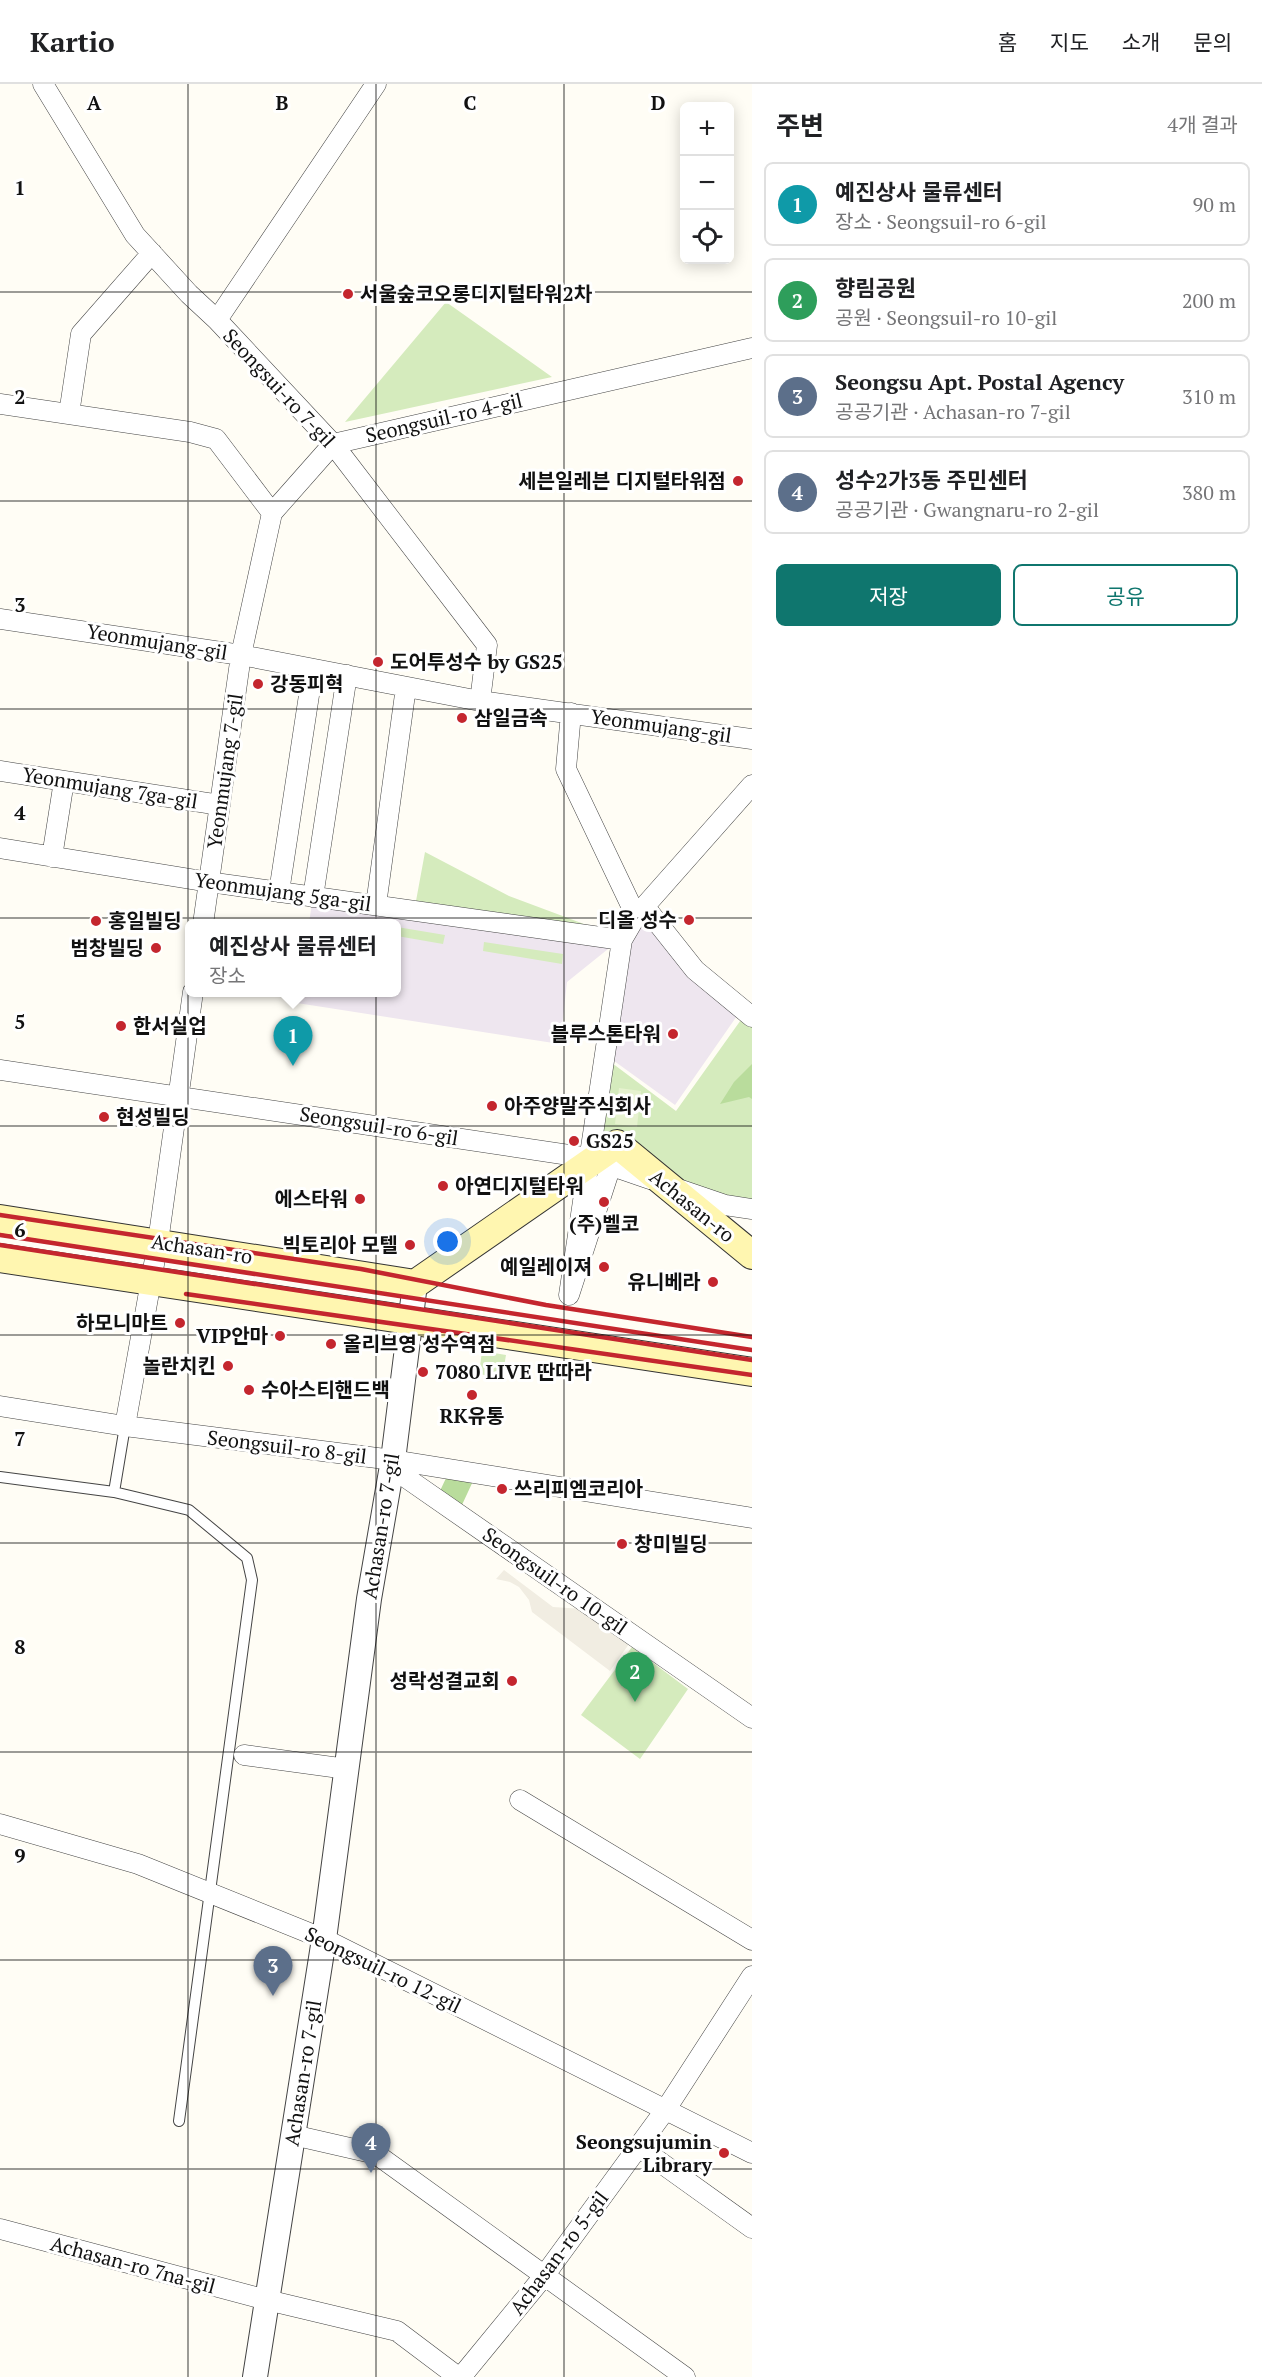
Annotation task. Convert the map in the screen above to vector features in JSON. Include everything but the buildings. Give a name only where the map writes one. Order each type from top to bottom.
[{"type":"main road","name":"Achasan-ro","points":[[617,1144],[752,1255]]},
{"type":"main road","points":[[415,1284],[617,1144]]},
{"type":"main road","name":"Achasan-ro","points":[[0,1219],[154,1262],[411,1320],[752,1372]]},
{"type":"main road","name":"Achasan-ro","points":[[0,1258],[154,1262],[415,1284]]},
{"type":"street","name":"Seongsui-ro 7-gil","points":[[43,84],[135,235],[333,444],[487,645],[480,701]]},
{"type":"street","points":[[217,320],[375,84]]},
{"type":"street","points":[[69,414],[81,334],[152,253]]},
{"type":"street","name":"Seongsuil-ro 4-gil","points":[[333,444],[752,348]]},
{"type":"street","points":[[0,404],[190,432],[216,439],[272,513]]},
{"type":"street","points":[[241,655],[272,513],[333,444]]},
{"type":"street","name":"Yeonmujang-gil","points":[[0,619],[241,655],[480,701],[752,739]]},
{"type":"street","name":"Yeonmujang 7-gil","points":[[204,919],[241,655]]},
{"type":"street","points":[[279,892],[314,669]]},
{"type":"street","points":[[313,897],[347,675]]},
{"type":"street","points":[[376,905],[406,687]]},
{"type":"street","name":"Yeonmujang-gil","points":[[571,713],[566,769],[641,912],[695,970],[752,1017]]},
{"type":"street","name":"Yeonmujang 7ga-gil","points":[[0,771],[220,804]]},
{"type":"street","points":[[52,857],[64,781]]},
{"type":"street","points":[[617,1144],[569,1295],[622,940],[641,912],[752,785]]},
{"type":"street","name":"Yeonmujang 5ga-gil","points":[[0,848],[209,882],[622,940]]},
{"type":"street","points":[[125,1426],[154,1262],[192,997]]},
{"type":"street","name":"Seongsuil-ro 6-gil","points":[[0,1070],[590,1158],[725,1205],[752,1209]]},
{"type":"street","name":"Achasan-ro 7-gil","points":[[255,2377],[324,1939],[369,1599],[393,1460],[415,1284]]},
{"type":"street","name":"Seongsuil-ro 8-gil","points":[[0,1406],[125,1426],[393,1460],[752,1518]]},
{"type":"street","name":"Seongsuil-ro 10-gil","points":[[393,1460],[405,1477],[752,1718]]},
{"type":"street","points":[[244,1755],[347,1768]]},
{"type":"street","points":[[520,1800],[752,1940]]},
{"type":"street","name":"Seongsuil-ro 12-gil","points":[[0,1824],[138,1864],[324,1939],[752,2152]]},
{"type":"street","name":"Achasan-ro 5-gil","points":[[460,2377],[544,2276],[666,2109],[752,1976]]},
{"type":"street","points":[[293,2135],[375,2154],[685,2377]]},
{"type":"street","points":[[639,2146],[752,2228]]},
{"type":"street","name":"Achasan-ro 7na-gil","points":[[0,2229],[267,2300],[397,2331],[460,2377]]},
{"type":"lane","points":[[114,1492],[125,1426]]},
{"type":"lane","points":[[0,1477],[114,1492],[189,1510],[248,1558],[252,1580],[179,2121]]},
{"type":"shaded area","points":[[312,903],[613,945],[567,982],[560,1044],[297,1003],[298,997],[401,997],[401,919],[310,919]]},
{"type":"shaded area","points":[[644,916],[739,1013],[675,1105],[610,1058],[628,945]]},
{"type":"shaded area","points":[[504,1570],[553,1607],[583,1609],[629,1644],[610,1671],[532,1612],[529,1600],[519,1587],[496,1579]]},
{"type":"green space","points":[[446,302],[552,377],[345,422]]},
{"type":"green space","points":[[425,852],[509,896],[600,930],[416,901]]},
{"type":"green space","points":[[401,928],[445,935],[443,944],[401,937]]},
{"type":"green space","points":[[484,942],[563,954],[562,964],[483,951]]},
{"type":"green space","points":[[743,1017],[752,1024],[752,1201],[727,1198],[595,1155],[608,1060],[676,1111]]},
{"type":"green space","points":[[752,1064],[752,1099],[749,1097],[720,1104],[734,1082]]},
{"type":"green space","points":[[619,1088],[641,1091],[637,1127],[615,1124]]},
{"type":"green space","points":[[482,1351],[506,1355],[502,1378],[479,1374]]},
{"type":"green space","points":[[447,1476],[474,1479],[461,1507],[439,1493]]},
{"type":"green space","points":[[632,1647],[688,1689],[640,1759],[581,1715]]},
{"type":"railway","points":[[0,1215],[361,1269],[546,1305],[752,1337]]},
{"type":"railway","points":[[0,1235],[752,1350]]},
{"type":"railway","points":[[0,1245],[752,1360]]},
{"type":"railway","points":[[186,1294],[752,1375]]},
{"type":"place","name":"서울숲코오롱디지털타워2차","points":[[348,294]]},
{"type":"place","name":"세븐일레븐 디지털타워점","points":[[738,481]]},
{"type":"place","name":"도어투성수 by GS25","points":[[378,662]]},
{"type":"place","name":"강동피혁","points":[[258,684]]},
{"type":"place","name":"삼일금속","points":[[462,718]]},
{"type":"place","name":"디올 성수","points":[[689,920]]},
{"type":"place","name":"홍일빌딩","points":[[96,921]]},
{"type":"place","name":"범창빌딩","points":[[156,948]]},
{"type":"place","name":"한서실업","points":[[121,1026]]},
{"type":"place","name":"블루스톤타워","points":[[673,1034]]},
{"type":"place","name":"예진상사 물류센터","points":[[293,1066]]},
{"type":"place","name":"아주양말주식회사","points":[[492,1106]]},
{"type":"place","name":"현성빌딩","points":[[104,1117]]},
{"type":"place","name":"GS25","points":[[574,1141]]},
{"type":"place","name":"아연디지털타워","points":[[443,1186]]},
{"type":"place","name":"에스타워","points":[[360,1199]]},
{"type":"place","name":"(주)벨코","points":[[604,1202]]},
{"type":"place","name":"빅토리아 모텔","points":[[410,1245]]},
{"type":"place","name":"예일레이져","points":[[604,1267]]},
{"type":"place","name":"유니베라","points":[[713,1282]]},
{"type":"place","name":"하모니마트","points":[[180,1323]]},
{"type":"place","name":"VIP안마","points":[[280,1336]]},
{"type":"place","name":"올리브영 성수역점","points":[[331,1344]]},
{"type":"place","name":"놀란치킨","points":[[228,1366]]},
{"type":"place","name":"7080 LIVE 딴따라","points":[[423,1372]]},
{"type":"place","name":"수아스티핸드백","points":[[249,1390]]},
{"type":"place","name":"RK유통","points":[[472,1395]]},
{"type":"place","name":"쓰리피엠코리아","points":[[502,1489]]},
{"type":"place","name":"창미빌딩","points":[[622,1544]]},
{"type":"place","name":"성락성결교회","points":[[512,1681]]},
{"type":"place","name":"향림공원","points":[[635,1702]]},
{"type":"place","name":"Seongsu Apt. Postal Agency","points":[[273,1996]]},
{"type":"place","name":"Seongsujumin Library","points":[[724,2153]]},
{"type":"place","name":"성수2가3동 주민센터","points":[[371,2173]]}]
